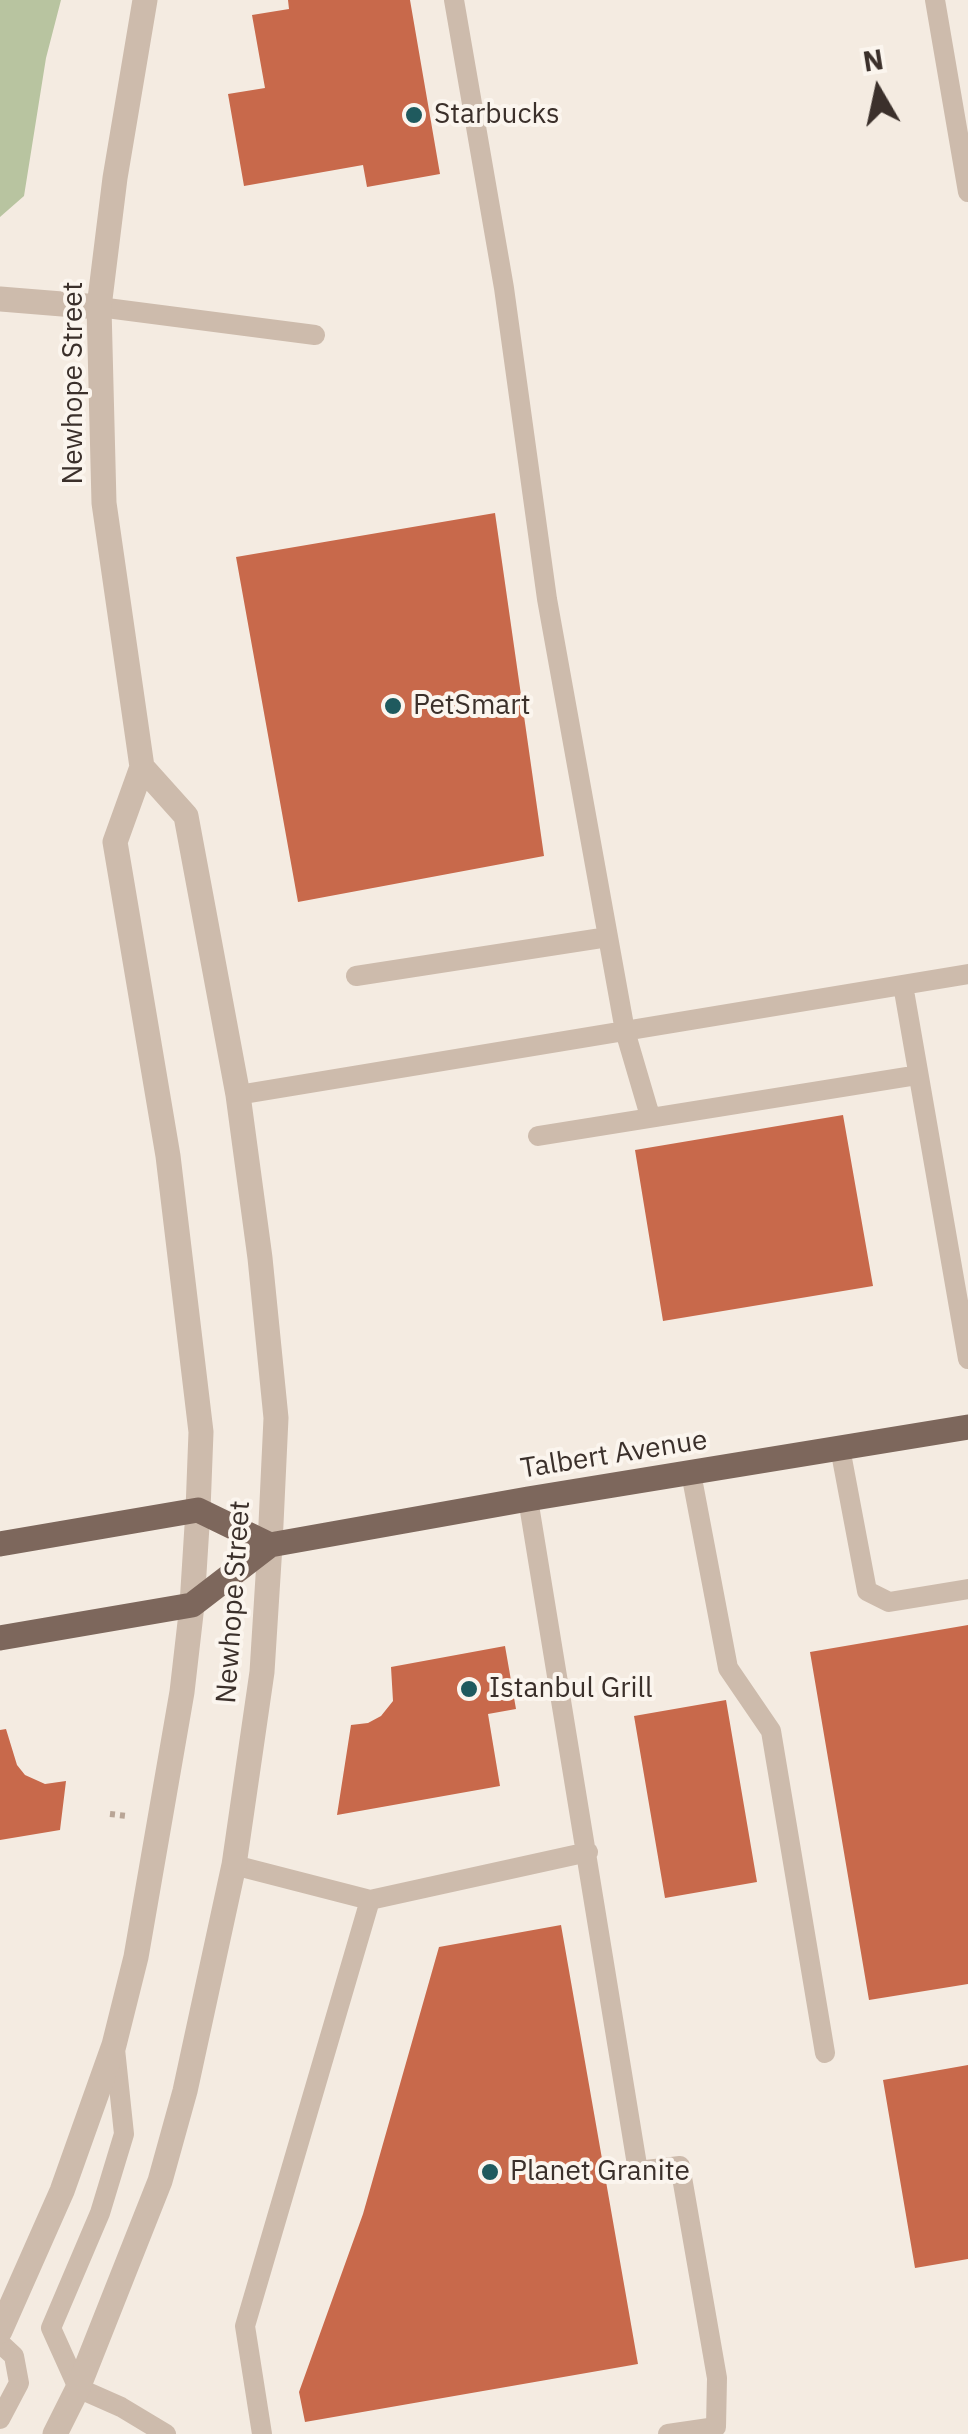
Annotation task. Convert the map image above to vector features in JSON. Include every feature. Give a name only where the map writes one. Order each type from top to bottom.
[{"type":"main road","name":"Talbert Avenue","points":[[0,1638],[192,1605],[270,1546],[528,1499],[968,1428]]},
{"type":"main road","points":[[0,1544],[198,1510],[270,1546]]},
{"type":"street","name":"Newhope Street","points":[[0,2331],[62,2192],[114,2045],[136,1957],[182,1692],[198,1510],[201,1432],[168,1156],[115,842],[142,767],[104,503],[99,308],[115,178],[146,0]]},
{"type":"street","points":[[0,299],[99,308]]},
{"type":"street","name":"Newhope Street","points":[[55,2434],[78,2388],[160,2181],[185,2091],[234,1865],[262,1672],[270,1546],[276,1418],[238,1095],[186,816],[142,767]]},
{"type":"lane","points":[[454,0],[504,288],[546,599],[625,1030],[650,1116]]},
{"type":"lane","points":[[935,0],[968,192]]},
{"type":"lane","points":[[99,308],[315,335]]},
{"type":"lane","points":[[356,976],[608,937]]},
{"type":"lane","points":[[238,1095],[968,974]]},
{"type":"lane","points":[[903,985],[968,1359]]},
{"type":"lane","points":[[538,1136],[918,1075]]},
{"type":"lane","points":[[840,1448],[866,1591],[889,1602],[968,1589]]},
{"type":"lane","points":[[691,1473],[728,1668],[771,1731],[825,2054]]},
{"type":"lane","points":[[528,1499],[638,2171],[680,2166],[717,2378],[716,2430],[668,2434]]},
{"type":"lane","points":[[234,1865],[370,1900],[588,1852]]},
{"type":"lane","points":[[262,2434],[245,2326],[370,1900]]},
{"type":"lane","points":[[114,2045],[124,2134],[100,2214],[51,2328],[78,2388],[121,2407],[166,2434]]},
{"type":"lane","points":[[0,2344],[14,2356],[19,2384],[0,2419]]},
{"type":"path","points":[[110,1814],[128,1816]]},
{"type":"green space","points":[[0,0],[61,0],[46,58],[24,196],[0,217]]},
{"type":"building","points":[[288,0],[410,0],[440,174],[367,187],[363,165],[244,186],[228,94],[265,88],[252,15],[289,9]]},
{"type":"building","name":"PetSmart","points":[[495,513],[544,856],[298,902],[236,557]]},
{"type":"building","points":[[843,1115],[873,1286],[663,1321],[635,1150]]},
{"type":"building","points":[[968,1625],[968,1984],[869,2000],[810,1652]]},
{"type":"building","points":[[505,1646],[516,1709],[488,1714],[500,1786],[337,1815],[351,1725],[381,1716],[393,1701],[391,1667]]},
{"type":"building","points":[[726,1700],[757,1882],[665,1898],[634,1716]]},
{"type":"building","points":[[6,1729],[17,1765],[25,1775],[45,1784],[66,1781],[60,1830],[0,1840],[0,1730]]},
{"type":"building","name":"Planet Granite","points":[[561,1925],[638,2364],[305,2422],[299,2392],[363,2214],[439,1947]]},
{"type":"building","points":[[968,2065],[968,2259],[915,2268],[883,2080]]},
{"type":"place","name":"Starbucks","points":[[414,115]]},
{"type":"place","name":"PetSmart","points":[[393,706]]},
{"type":"place","name":"Istanbul Grill","points":[[469,1689]]},
{"type":"place","name":"Planet Granite","points":[[490,2172]]}]
